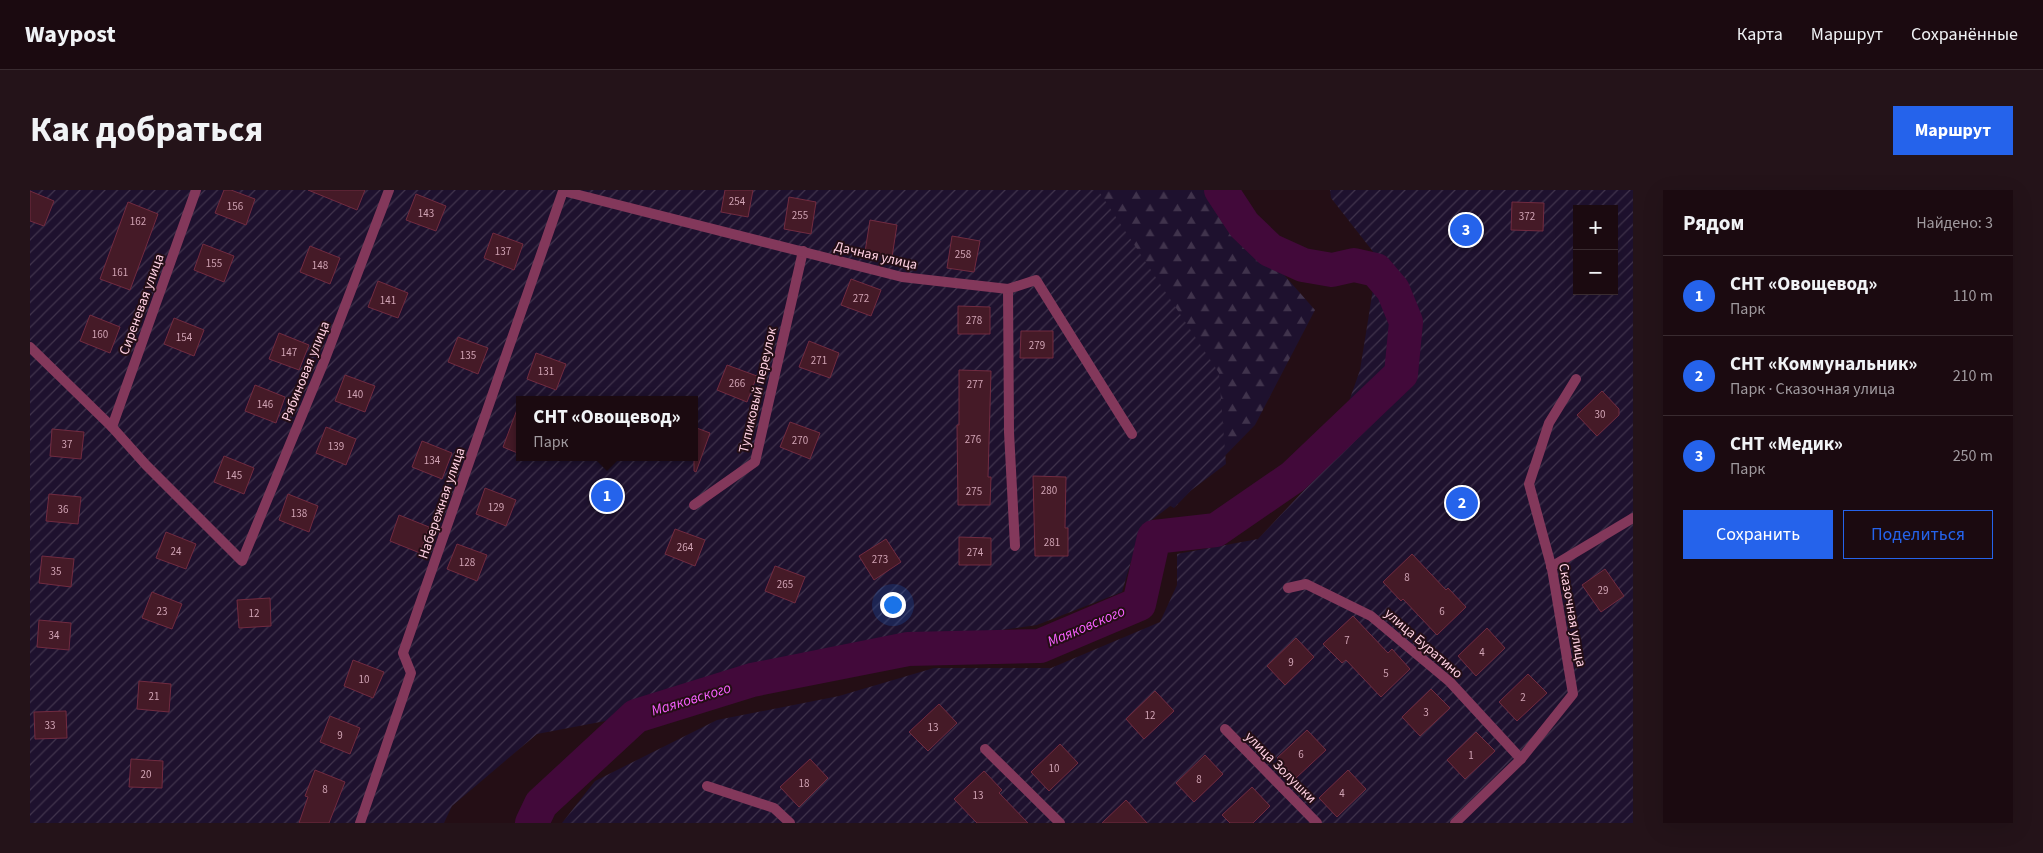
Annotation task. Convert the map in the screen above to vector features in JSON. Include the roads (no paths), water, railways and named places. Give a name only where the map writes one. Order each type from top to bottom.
[{"type":"street","name":"Сиреневая улица","points":[[112,427],[196,190]]},
{"type":"street","name":"Рябиновая улица","points":[[112,427],[146,465],[242,561],[325,359],[389,190]]},
{"type":"street","name":"Дачная улица","points":[[563,191],[902,277],[1008,289],[1036,280],[1132,434]]},
{"type":"street","name":"Набережная улица","points":[[360,823],[411,673],[403,653],[563,191]]},
{"type":"street","name":"Тупиковый переулок","points":[[694,505],[754,462],[803,251]]},
{"type":"street","points":[[1008,289],[1009,432],[1015,546]]},
{"type":"street","points":[[30,347],[112,427]]},
{"type":"street","name":"Сказочная улица","points":[[1455,823],[1521,759],[1574,694],[1551,567],[1529,484],[1549,422],[1576,379]]},
{"type":"street","points":[[1551,567],[1633,518]]},
{"type":"street","name":"улица Буратино","points":[[1288,588],[1306,584],[1371,616],[1450,682],[1521,759]]},
{"type":"street","name":"улица Золушки","points":[[1225,729],[1318,823]]},
{"type":"street","points":[[985,749],[1060,823]]},
{"type":"street","points":[[707,786],[774,808],[790,823]]},
{"type":"waterway","name":"Маяковского","points":[[532,823],[541,804],[636,716],[752,680],[908,649],[1040,646],[1139,604],[1154,537],[1216,530],[1293,477],[1401,374],[1406,322],[1393,290],[1376,270],[1354,265],[1332,270],[1303,265],[1270,250],[1244,225],[1221,190]]},
{"type":"place","name":"СНТ «Медик»","points":[[1466,230]]},
{"type":"place","name":"СНТ «Овощевод»","points":[[607,496]]},
{"type":"place","name":"СНТ «Коммунальник»","points":[[1462,503]]}]
